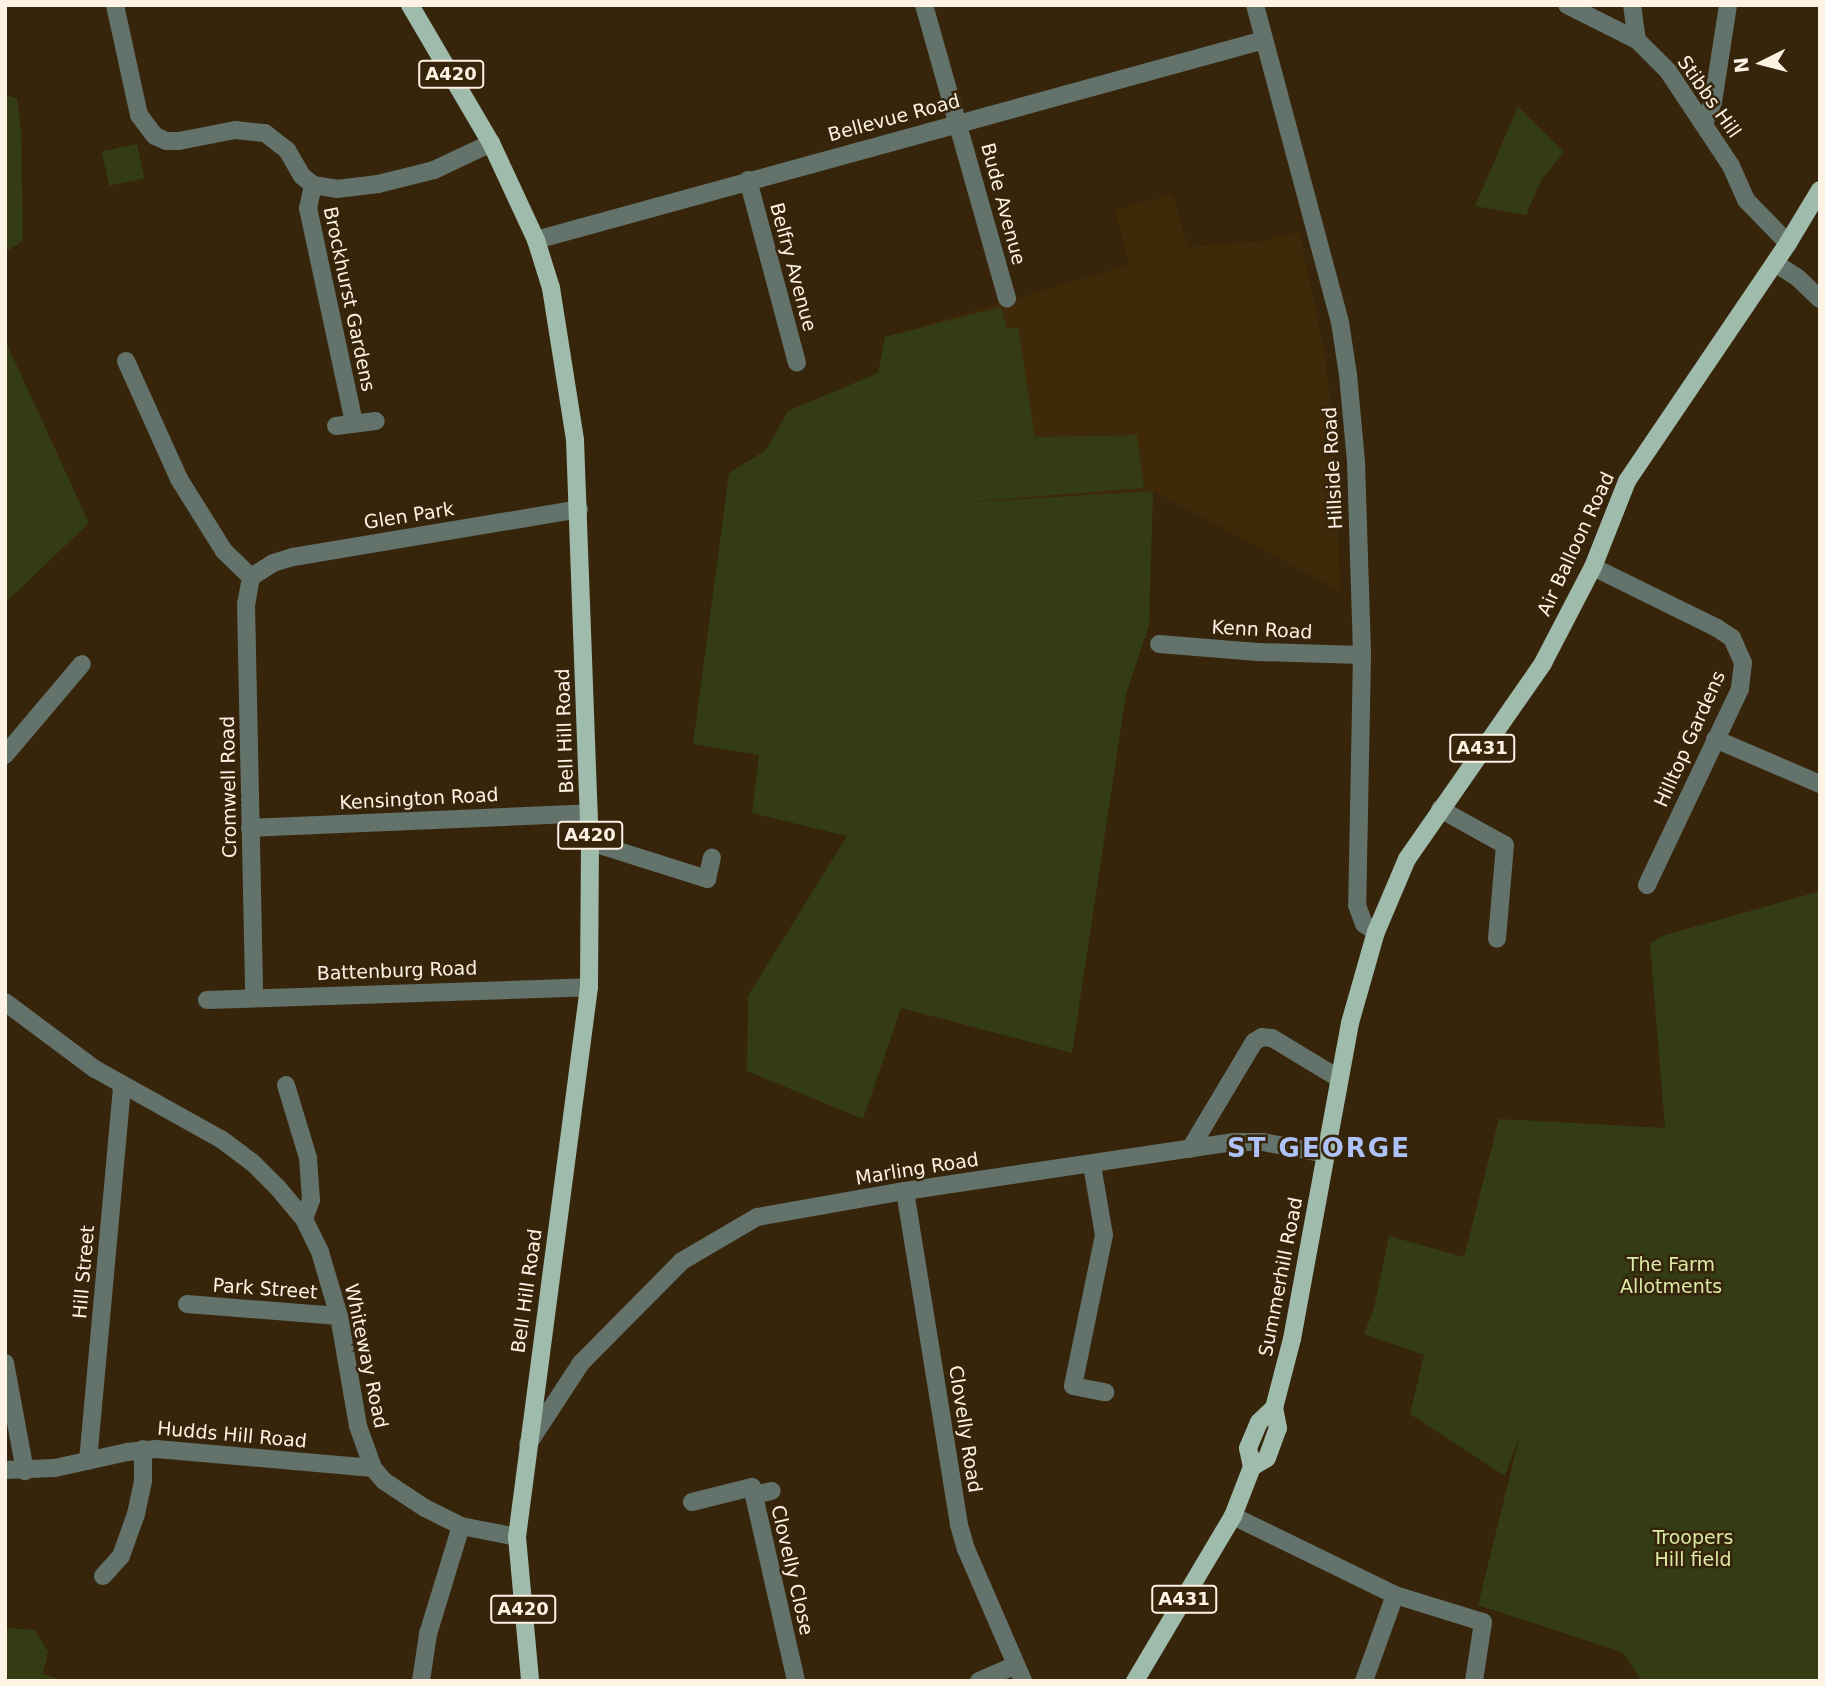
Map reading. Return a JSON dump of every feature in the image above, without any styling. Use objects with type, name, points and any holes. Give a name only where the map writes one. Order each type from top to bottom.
[{"type":"main road","name":"A420","points":[[410,5],[491,143]]},
{"type":"main road","name":"Bell Hill Road","points":[[491,143],[536,240],[551,288],[566,371],[575,440],[579,509],[590,842],[589,987],[517,1537]]},
{"type":"main road","name":"A431","points":[[1775,263],[1820,190]]},
{"type":"main road","name":"Air Balloon Road","points":[[1350,1023],[1376,932],[1407,859],[1543,663],[1592,567],[1627,481],[1775,263]]},
{"type":"main road","name":"Summerhill Road","points":[[1135,1681],[1233,1517],[1252,1467],[1267,1458],[1278,1428],[1273,1408],[1292,1339],[1350,1023]]},
{"type":"main road","name":"A420","points":[[517,1537],[530,1681]]},
{"type":"street","name":"Brockhurst Gardens","points":[[115,5],[139,115],[155,136],[179,141],[235,130],[265,133],[287,150],[302,176],[313,185],[337,189],[378,184],[435,170],[491,143]]},
{"type":"street","name":"Bude Avenue","points":[[924,5],[1007,298]]},
{"type":"street","name":"Hillside Road","points":[[1255,5],[1340,322],[1356,462],[1362,655],[1357,905],[1364,924],[1376,932]]},
{"type":"street","name":"Stibbs Hill","points":[[1567,5],[1637,40],[1668,71],[1731,166],[1746,200],[1788,243]]},
{"type":"street","points":[[1632,5],[1637,40]]},
{"type":"street","points":[[1704,124],[1713,102],[1728,5]]},
{"type":"street","name":"Bellevue Road","points":[[536,240],[1264,40]]},
{"type":"street","name":"Belfry Avenue","points":[[748,180],[797,363]]},
{"type":"street","name":"Brockhurst Gardens","points":[[313,185],[308,208],[354,423]]},
{"type":"street","points":[[1775,263],[1798,278],[1820,299]]},
{"type":"street","points":[[125,361],[179,479],[224,551],[251,577]]},
{"type":"street","name":"Brockhurst Gardens","points":[[336,426],[376,421]]},
{"type":"street","name":"Glen Park","points":[[251,577],[273,564],[293,557],[579,509]]},
{"type":"street","name":"Hilltop Gardens","points":[[1592,567],[1732,638],[1739,649],[1743,674],[1740,689],[1647,885]]},
{"type":"street","name":"Cromwell Road","points":[[251,577],[246,604],[254,996]]},
{"type":"street","name":"Kenn Road","points":[[1159,644],[1258,652],[1362,655]]},
{"type":"street","points":[[5,755],[82,664]]},
{"type":"street","points":[[1716,739],[1820,785]]},
{"type":"street","points":[[1440,809],[1505,845],[1497,939]]},
{"type":"street","name":"Kensington Road","points":[[250,828],[589,813]]},
{"type":"street","points":[[590,842],[707,879],[712,858]]},
{"type":"street","name":"Battenburg Road","points":[[207,1000],[254,996],[589,987]]},
{"type":"street","name":"Whiteway Road","points":[[5,1003],[122,1087],[221,1139],[252,1162],[304,1219],[320,1252],[339,1316],[355,1416],[373,1468]]},
{"type":"street","points":[[1190,1149],[1254,1042],[1262,1037],[1272,1038],[1338,1078]]},
{"type":"street","points":[[286,1084],[308,1158],[311,1200],[304,1219]]},
{"type":"street","name":"Hill Street","points":[[88,1461],[122,1087]]},
{"type":"street","points":[[1190,1149],[1263,1142],[1326,1154]]},
{"type":"street","name":"Marling Road","points":[[527,1446],[581,1363],[682,1261],[757,1217],[905,1191],[1190,1149]]},
{"type":"street","points":[[1093,1165],[1104,1234],[1073,1386],[1105,1392]]},
{"type":"street","name":"Clovelly Road","points":[[905,1191],[959,1525],[966,1549],[1019,1673]]},
{"type":"street","name":"Park Street","points":[[187,1304],[339,1316]]},
{"type":"street","points":[[5,1363],[25,1471]]},
{"type":"street","points":[[103,1576],[127,1544],[143,1480],[143,1449]]},
{"type":"street","name":"Hudds Hill Road","points":[[5,1470],[55,1468],[143,1449],[373,1468]]},
{"type":"street","points":[[373,1468],[384,1481],[461,1526],[517,1537]]},
{"type":"street","name":"Clovelly Close","points":[[692,1502],[752,1487],[796,1681]]},
{"type":"street","points":[[754,1495],[772,1491]]},
{"type":"street","points":[[1233,1517],[1395,1595],[1483,1622],[1474,1681]]},
{"type":"street","points":[[421,1681],[428,1634],[461,1526]]},
{"type":"street","points":[[1364,1681],[1395,1595]]},
{"type":"street","points":[[979,1681],[1019,1673]]},
{"type":"shaded area","points":[[1173,194],[1188,247],[1261,241],[1299,232],[1325,354],[1335,444],[1340,591],[1153,491],[856,509],[885,337],[1129,265],[1115,210]]},
{"type":"green space","points":[[5,95],[17,98],[21,130],[23,241],[5,252]]},
{"type":"green space","points":[[1518,107],[1564,152],[1541,180],[1526,215],[1475,206]]},
{"type":"green space","points":[[137,144],[144,178],[109,186],[102,151]]},
{"type":"green space","points":[[1001,307],[1007,329],[1018,327],[1035,437],[1137,435],[1144,488],[954,503],[1153,491],[1149,625],[1126,694],[1072,1053],[901,1008],[863,1119],[747,1071],[748,996],[847,836],[752,813],[759,755],[693,744],[729,473],[766,450],[788,411],[878,373],[885,337]]},
{"type":"green space","points":[[5,340],[89,523],[5,603]]},
{"type":"green space","name":"The Farm Allotments","points":[[1820,891],[1820,1681],[1642,1681],[1622,1652],[1478,1605],[1520,1435],[1505,1476],[1410,1414],[1424,1355],[1364,1334],[1374,1308],[1389,1236],[1464,1257],[1499,1119],[1665,1128],[1650,944],[1662,936]]},
{"type":"green space","points":[[5,1628],[35,1630],[48,1652],[43,1674],[66,1681],[5,1681]]},
{"type":"district","name":"ST GEORGE","points":[[1319,1149]]},
{"type":"park label","name":"Troopers Hill field","points":[[1693,1549]]}]
